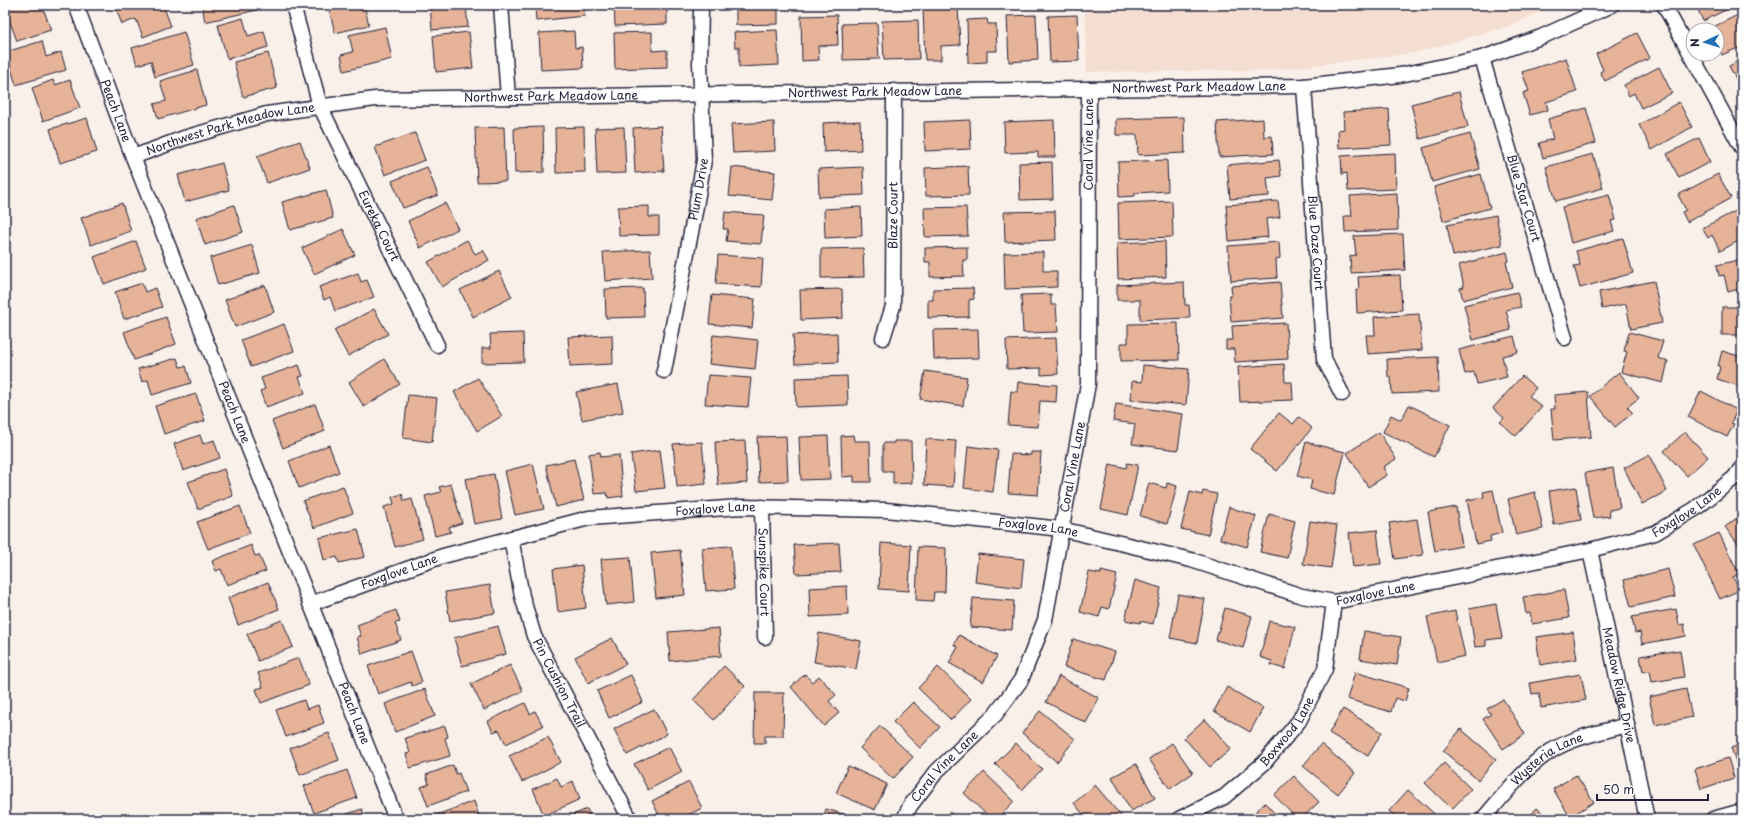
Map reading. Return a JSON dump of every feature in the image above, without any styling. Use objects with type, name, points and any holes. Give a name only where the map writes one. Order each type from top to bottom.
[{"type":"street","name":"Peach Lane","points":[[76,5],[133,157],[396,819]]},
{"type":"street","name":"Eureka Court","points":[[293,5],[320,106],[437,345]]},
{"type":"street","points":[[501,5],[508,97]]},
{"type":"street","name":"Plum Drive","points":[[664,371],[704,160],[701,96],[701,5]]},
{"type":"street","name":"Northwest Park Meadow Lane","points":[[133,157],[184,138],[267,114],[375,99],[701,96],[894,91],[1304,86],[1400,75],[1482,58],[1541,37],[1612,5]]},
{"type":"street","points":[[1664,5],[1742,148]]},
{"type":"street","name":"Blue Star Court","points":[[1482,58],[1565,338]]},
{"type":"street","name":"Blue Daze Court","points":[[1304,86],[1324,359],[1342,394]]},
{"type":"street","name":"Coral Vine Lane","points":[[904,819],[910,806],[937,771],[995,715],[1021,680],[1045,620],[1088,384],[1089,89]]},
{"type":"street","name":"Blaze Court","points":[[883,338],[893,306],[894,91]]},
{"type":"street","name":"Foxglove Lane","points":[[310,604],[443,556],[589,518],[740,507],[886,510],[1061,529],[1191,560],[1302,596],[1334,602],[1590,550],[1655,532],[1695,509],[1734,478],[1742,468]]},
{"type":"street","name":"Sunspike Court","points":[[762,508],[765,637]]},
{"type":"street","name":"Pin Cushion Trail","points":[[511,538],[522,596],[534,636],[630,819]]},
{"type":"street","name":"Meadow Ridge Drive","points":[[1590,550],[1647,819]]},
{"type":"street","name":"Boxwood Lane","points":[[1179,819],[1224,797],[1264,763],[1299,721],[1325,669],[1334,602]]},
{"type":"street","name":"Wysteria Lane","points":[[1483,819],[1520,777],[1551,751],[1579,738],[1627,724]]},
{"type":"street","points":[[1713,819],[1742,811]]},
{"type":"shaded area","points":[[1085,5],[1553,5],[1516,24],[1415,53],[1274,70],[1087,72]]},
{"type":"building","points":[[13,5],[42,5],[51,30],[17,41],[5,8]]},
{"type":"building","points":[[126,5],[163,5],[171,26],[143,37],[136,19],[122,24],[116,9]]},
{"type":"building","points":[[202,5],[256,5],[257,10],[205,22]]},
{"type":"building","points":[[328,5],[364,5],[369,25],[335,33]]},
{"type":"building","points":[[430,5],[466,5],[468,27],[432,30]]},
{"type":"building","points":[[535,5],[583,5],[585,16],[536,21]]},
{"type":"building","points":[[614,5],[653,5],[653,8],[667,7],[667,24],[615,26]]},
{"type":"building","points":[[736,5],[778,5],[778,24],[736,25]]},
{"type":"building","points":[[1696,5],[1736,5],[1703,21]]},
{"type":"building","points":[[958,7],[960,45],[941,46],[941,60],[925,60],[923,8]]},
{"type":"building","points":[[1742,13],[1742,46],[1725,54],[1725,22],[1723,22]]},
{"type":"building","points":[[837,15],[838,45],[818,46],[819,60],[802,61],[801,16]]},
{"type":"building","points":[[1036,15],[1038,60],[1009,62],[1007,16]]},
{"type":"building","points":[[1077,15],[1079,61],[1050,62],[1048,16]]},
{"type":"building","points":[[243,18],[248,36],[264,31],[268,47],[227,59],[218,25]]},
{"type":"building","points":[[987,19],[988,24],[996,24],[997,51],[987,51],[987,62],[968,63],[967,20]]},
{"type":"building","points":[[918,20],[919,59],[884,60],[882,21]]},
{"type":"building","points":[[877,23],[879,59],[843,60],[842,24]]},
{"type":"building","points":[[385,27],[392,59],[344,71],[341,55],[353,52],[349,35]]},
{"type":"building","points":[[777,30],[779,65],[739,67],[739,47],[735,47],[734,32]]},
{"type":"building","points":[[574,31],[575,48],[582,47],[583,68],[541,70],[539,33]]},
{"type":"building","points":[[184,32],[194,65],[155,77],[151,61],[137,65],[132,48]]},
{"type":"building","points":[[469,32],[473,68],[436,72],[433,36]]},
{"type":"building","points":[[652,32],[652,51],[667,50],[667,67],[615,69],[614,33]]},
{"type":"building","points":[[1637,33],[1650,58],[1605,81],[1600,72],[1603,70],[1596,54]]},
{"type":"building","points":[[42,41],[46,57],[61,52],[66,70],[16,85],[6,52]]},
{"type":"building","points":[[268,53],[277,88],[243,97],[234,62]]},
{"type":"building","points":[[1566,58],[1577,92],[1546,102],[1548,110],[1530,115],[1523,93],[1529,91],[1522,72]]},
{"type":"building","points":[[1742,59],[1742,90],[1729,66]]},
{"type":"building","points":[[1659,67],[1672,93],[1641,108],[1634,93],[1629,96],[1624,85]]},
{"type":"building","points":[[197,70],[206,105],[158,119],[154,104],[166,101],[160,81]]},
{"type":"building","points":[[53,80],[55,85],[70,80],[80,108],[43,121],[32,88]]},
{"type":"building","points":[[1459,92],[1468,127],[1420,139],[1411,104]]},
{"type":"building","points":[[1679,102],[1692,127],[1652,150],[1639,125]]},
{"type":"building","points":[[1586,108],[1596,143],[1543,158],[1539,143],[1553,139],[1548,119]]},
{"type":"building","points":[[1389,109],[1391,145],[1339,148],[1338,130],[1344,129],[1343,112]]},
{"type":"building","points":[[1184,117],[1185,153],[1138,155],[1137,135],[1116,135],[1116,119]]},
{"type":"building","points":[[87,118],[97,152],[60,163],[50,129]]},
{"type":"building","points":[[1263,119],[1264,137],[1272,136],[1273,154],[1219,157],[1217,122]]},
{"type":"building","points":[[970,120],[971,149],[925,151],[924,122]]},
{"type":"building","points":[[1054,120],[1055,157],[1038,157],[1038,152],[1005,153],[1004,122]]},
{"type":"building","points":[[860,121],[861,150],[824,152],[823,123]]},
{"type":"building","points":[[774,122],[775,151],[733,153],[731,124]]},
{"type":"building","points":[[661,126],[664,171],[635,173],[633,128]]},
{"type":"building","points":[[504,127],[506,181],[477,182],[475,128]]},
{"type":"building","points":[[543,127],[544,172],[515,173],[514,128]]},
{"type":"building","points":[[584,127],[585,172],[556,173],[555,128]]},
{"type":"building","points":[[624,127],[626,173],[597,174],[595,128]]},
{"type":"building","points":[[415,133],[425,160],[385,175],[375,147]]},
{"type":"building","points":[[1470,134],[1480,169],[1432,182],[1423,148]]},
{"type":"building","points":[[1699,138],[1710,162],[1679,178],[1667,154]]},
{"type":"building","points":[[300,141],[310,168],[267,183],[257,156]]},
{"type":"building","points":[[1395,153],[1396,189],[1348,191],[1347,173],[1342,174],[1341,156]]},
{"type":"building","points":[[1593,154],[1603,188],[1556,201],[1546,167]]},
{"type":"building","points":[[1167,160],[1168,191],[1135,193],[1135,196],[1119,197],[1118,162]]},
{"type":"building","points":[[1279,160],[1281,176],[1267,178],[1269,196],[1230,199],[1227,165]]},
{"type":"building","points":[[1052,162],[1053,199],[1020,200],[1019,163]]},
{"type":"building","points":[[222,163],[229,190],[185,202],[178,175]]},
{"type":"building","points":[[968,166],[969,195],[926,196],[925,168]]},
{"type":"building","points":[[427,167],[438,195],[403,208],[392,181]]},
{"type":"building","points":[[732,167],[775,172],[772,200],[729,196]]},
{"type":"building","points":[[863,167],[864,195],[819,197],[818,169]]},
{"type":"building","points":[[1481,174],[1490,208],[1443,221],[1434,187]]},
{"type":"building","points":[[1718,174],[1731,198],[1687,222],[1682,212],[1686,210],[1678,195]]},
{"type":"building","points":[[326,190],[333,218],[290,230],[282,202]]},
{"type":"building","points":[[1397,193],[1398,230],[1345,232],[1344,216],[1352,216],[1350,196]]},
{"type":"building","points":[[1609,195],[1616,220],[1611,221],[1614,231],[1571,243],[1562,207]]},
{"type":"building","points":[[1172,201],[1173,237],[1119,239],[1118,203]]},
{"type":"building","points":[[1278,201],[1280,217],[1266,219],[1268,237],[1229,241],[1226,205]]},
{"type":"building","points":[[122,203],[131,231],[91,245],[81,218]]},
{"type":"building","points":[[445,203],[458,229],[420,248],[408,221]]},
{"type":"building","points":[[234,205],[243,232],[205,245],[196,218]]},
{"type":"building","points":[[649,206],[649,217],[659,217],[659,235],[619,236],[618,207]]},
{"type":"building","points":[[861,207],[862,236],[825,238],[824,209]]},
{"type":"building","points":[[966,207],[968,236],[925,237],[924,208]]},
{"type":"building","points":[[1055,211],[1056,240],[1005,242],[1004,212]]},
{"type":"building","points":[[1736,211],[1742,222],[1742,239],[1720,251],[1712,235],[1708,238],[1702,228]]},
{"type":"building","points":[[725,212],[764,215],[761,244],[726,241],[728,229],[723,229]]},
{"type":"building","points":[[1496,215],[1502,245],[1453,256],[1447,225]]},
{"type":"building","points":[[343,229],[355,255],[314,274],[302,248]]},
{"type":"building","points":[[1403,234],[1405,270],[1351,273],[1350,256],[1356,255],[1354,236]]},
{"type":"building","points":[[1623,238],[1633,273],[1580,288],[1574,266],[1580,265],[1576,251]]},
{"type":"building","points":[[467,240],[475,254],[483,250],[489,260],[442,287],[428,262]]},
{"type":"building","points":[[136,241],[146,268],[104,284],[94,257]]},
{"type":"building","points":[[1165,241],[1166,277],[1118,279],[1117,243]]},
{"type":"building","points":[[1279,242],[1280,258],[1276,259],[1277,278],[1231,281],[1228,246]]},
{"type":"building","points":[[252,245],[260,273],[218,285],[210,258]]},
{"type":"building","points":[[967,247],[967,260],[963,260],[964,276],[930,277],[930,262],[925,262],[925,248]]},
{"type":"building","points":[[863,248],[864,277],[821,278],[821,249]]},
{"type":"building","points":[[650,250],[652,278],[605,281],[603,252]]},
{"type":"building","points":[[1043,252],[1043,271],[1057,271],[1057,287],[1005,289],[1004,253]]},
{"type":"building","points":[[1507,252],[1509,261],[1506,262],[1512,287],[1463,300],[1460,288],[1464,287],[1459,265]]},
{"type":"building","points":[[718,255],[763,258],[761,287],[716,284]]},
{"type":"building","points":[[1742,259],[1742,288],[1728,292],[1724,275],[1719,276],[1717,265]]},
{"type":"building","points":[[499,271],[512,297],[473,317],[460,290]]},
{"type":"building","points":[[358,273],[361,282],[367,280],[374,297],[335,311],[330,297],[324,300],[319,287]]},
{"type":"building","points":[[1400,275],[1402,310],[1357,313],[1356,290],[1359,290],[1358,277]]},
{"type":"building","points":[[1654,281],[1662,323],[1631,329],[1626,304],[1602,309],[1599,292]]},
{"type":"building","points":[[1184,282],[1185,305],[1189,305],[1190,318],[1140,320],[1140,300],[1117,300],[1117,285]]},
{"type":"building","points":[[1280,282],[1283,318],[1231,322],[1229,296],[1232,295],[1231,286]]},
{"type":"building","points":[[142,283],[145,292],[155,288],[162,307],[124,319],[115,292]]},
{"type":"building","points":[[265,285],[274,312],[235,327],[225,300]]},
{"type":"building","points":[[643,288],[644,317],[606,318],[605,289]]},
{"type":"building","points":[[973,288],[974,299],[969,300],[969,317],[928,318],[928,300],[933,300],[933,289]]},
{"type":"building","points":[[842,289],[843,318],[801,320],[800,290]]},
{"type":"building","points":[[1517,292],[1521,307],[1506,310],[1511,330],[1473,340],[1464,305]]},
{"type":"building","points":[[1051,294],[1051,305],[1056,305],[1058,332],[1023,333],[1021,295]]},
{"type":"building","points":[[712,295],[755,299],[752,328],[709,324]]},
{"type":"building","points":[[1722,307],[1742,307],[1742,335],[1722,335]]},
{"type":"building","points":[[374,309],[388,334],[348,356],[334,330]]},
{"type":"building","points":[[1419,314],[1422,350],[1368,354],[1366,335],[1375,335],[1374,317]]},
{"type":"building","points":[[166,317],[176,344],[134,360],[124,332]]},
{"type":"building","points":[[1178,323],[1179,360],[1121,361],[1121,343],[1128,343],[1128,324]]},
{"type":"building","points":[[1286,323],[1288,359],[1235,362],[1234,349],[1226,349],[1226,340],[1233,340],[1232,326]]},
{"type":"building","points":[[284,324],[294,351],[251,367],[241,340]]},
{"type":"building","points":[[978,329],[979,358],[934,359],[933,330]]},
{"type":"building","points":[[1629,332],[1663,341],[1658,358],[1668,361],[1663,383],[1621,372],[1627,352],[1624,351]]},
{"type":"building","points":[[523,333],[524,362],[482,363],[482,348],[491,348],[490,334]]},
{"type":"building","points":[[837,333],[838,362],[795,364],[793,335]]},
{"type":"building","points":[[612,335],[613,364],[570,366],[568,337]]},
{"type":"building","points":[[713,335],[758,340],[755,369],[709,364]]},
{"type":"building","points":[[1514,336],[1518,352],[1502,356],[1507,377],[1477,384],[1474,372],[1465,374],[1459,350]]},
{"type":"building","points":[[1056,338],[1058,374],[1041,375],[1041,368],[1007,369],[1006,340]]},
{"type":"building","points":[[1722,351],[1742,357],[1742,387],[1717,379],[1720,367],[1718,366]]},
{"type":"building","points":[[1438,357],[1439,392],[1392,394],[1391,377],[1388,377],[1387,359]]},
{"type":"building","points":[[177,358],[180,367],[186,366],[191,383],[152,395],[148,380],[142,382],[138,369]]},
{"type":"building","points":[[384,359],[400,384],[364,407],[349,382]]},
{"type":"building","points":[[1284,364],[1285,382],[1292,382],[1293,400],[1240,402],[1238,367]]},
{"type":"building","points":[[299,365],[303,376],[299,377],[305,393],[266,407],[260,391],[265,389],[261,378]]},
{"type":"building","points":[[1143,365],[1189,369],[1186,405],[1131,400],[1132,381],[1142,382]]},
{"type":"building","points":[[925,371],[967,377],[963,406],[920,399]]},
{"type":"building","points":[[1619,372],[1639,398],[1627,407],[1633,413],[1615,427],[1590,396]]},
{"type":"building","points":[[708,375],[751,378],[748,407],[705,404]]},
{"type":"building","points":[[847,376],[848,405],[796,407],[795,378]]},
{"type":"building","points":[[1522,376],[1536,388],[1529,396],[1542,407],[1516,436],[1500,422],[1504,418],[1493,408]]},
{"type":"building","points":[[478,378],[502,416],[477,431],[454,392]]},
{"type":"building","points":[[1018,382],[1057,385],[1056,402],[1040,401],[1038,427],[1008,425],[1011,391],[1017,392]]},
{"type":"building","points":[[618,384],[623,412],[582,420],[576,392]]},
{"type":"building","points":[[1701,391],[1737,410],[1731,423],[1734,424],[1727,437],[1688,417]]},
{"type":"building","points":[[1588,392],[1591,437],[1554,440],[1551,409],[1555,409],[1554,395]]},
{"type":"building","points":[[196,394],[205,421],[164,434],[155,406]]},
{"type":"building","points":[[408,395],[437,398],[432,442],[403,438]]},
{"type":"building","points":[[315,404],[325,431],[283,448],[272,421]]},
{"type":"building","points":[[1116,404],[1183,414],[1178,450],[1132,444],[1135,424],[1113,421]]},
{"type":"building","points":[[1409,405],[1450,425],[1434,457],[1383,432],[1391,415],[1401,420]]},
{"type":"building","points":[[1279,413],[1293,424],[1299,417],[1312,428],[1277,471],[1250,449]]},
{"type":"building","points":[[1379,432],[1396,459],[1383,467],[1387,475],[1368,487],[1347,453]]},
{"type":"building","points":[[1685,432],[1708,457],[1687,476],[1664,451]]},
{"type":"building","points":[[200,435],[203,444],[214,440],[220,458],[183,471],[174,444]]},
{"type":"building","points":[[853,435],[854,441],[870,441],[871,482],[854,482],[854,476],[842,477],[841,436]]},
{"type":"building","points":[[786,436],[788,481],[759,482],[757,437]]},
{"type":"building","points":[[828,436],[830,479],[801,480],[799,437]]},
{"type":"building","points":[[926,439],[956,441],[953,487],[924,485]]},
{"type":"building","points":[[745,441],[747,483],[718,485],[715,442]]},
{"type":"building","points":[[894,441],[911,441],[912,483],[893,484],[893,471],[883,471],[883,443],[894,443]]},
{"type":"building","points":[[702,442],[706,484],[677,487],[673,444]]},
{"type":"building","points":[[1306,442],[1345,452],[1334,495],[1310,489],[1312,480],[1297,476]]},
{"type":"building","points":[[329,445],[339,472],[299,488],[289,461]]},
{"type":"building","points":[[968,446],[998,450],[993,492],[964,488]]},
{"type":"building","points":[[660,450],[665,488],[636,491],[631,454]]},
{"type":"building","points":[[600,452],[601,457],[619,455],[623,496],[608,498],[607,493],[594,494],[589,454]]},
{"type":"building","points":[[1031,452],[1041,452],[1038,495],[1008,493],[1011,454],[1031,455]]},
{"type":"building","points":[[1649,455],[1667,491],[1642,504],[1624,468]]},
{"type":"building","points":[[574,459],[584,500],[556,507],[546,465]]},
{"type":"building","points":[[1127,463],[1138,465],[1128,515],[1101,509],[1110,464],[1126,468]]},
{"type":"building","points":[[533,464],[544,509],[515,515],[505,471]]},
{"type":"building","points":[[1613,468],[1620,508],[1609,510],[1610,516],[1593,518],[1585,473]]},
{"type":"building","points":[[224,469],[233,496],[198,509],[188,482]]},
{"type":"building","points":[[494,474],[502,519],[474,524],[465,479]]},
{"type":"building","points":[[1149,483],[1166,488],[1167,483],[1177,486],[1167,524],[1140,516]]},
{"type":"building","points":[[451,484],[462,523],[449,527],[451,532],[435,536],[425,496],[441,492],[439,487]]},
{"type":"building","points":[[343,486],[353,513],[314,528],[303,501]]},
{"type":"building","points":[[1576,487],[1581,520],[1554,525],[1549,491]]},
{"type":"building","points":[[1493,490],[1502,533],[1490,536],[1491,541],[1476,544],[1467,500],[1484,497],[1483,492]]},
{"type":"building","points":[[1203,491],[1217,494],[1208,535],[1181,529],[1190,492],[1202,495]]},
{"type":"building","points":[[1535,492],[1543,529],[1516,535],[1508,499]]},
{"type":"building","points":[[402,494],[404,501],[412,499],[423,539],[395,547],[384,507],[394,504],[392,497]]},
{"type":"building","points":[[240,506],[250,533],[208,549],[197,522]]},
{"type":"building","points":[[1229,507],[1256,516],[1247,547],[1220,539]]},
{"type":"building","points":[[1456,507],[1462,546],[1435,551],[1428,512]]},
{"type":"building","points":[[1269,514],[1295,521],[1287,558],[1260,552]]},
{"type":"building","points":[[1742,514],[1742,549],[1725,527]]},
{"type":"building","points":[[1417,519],[1423,555],[1395,559],[1389,523]]},
{"type":"building","points":[[1310,521],[1337,525],[1331,568],[1303,564]]},
{"type":"building","points":[[358,529],[365,557],[339,563],[337,557],[324,560],[319,538]]},
{"type":"building","points":[[1377,530],[1381,564],[1353,567],[1349,533]]},
{"type":"building","points":[[1719,533],[1739,574],[1733,577],[1740,590],[1720,599],[1694,545]]},
{"type":"building","points":[[839,543],[841,572],[796,574],[794,545]]},
{"type":"building","points":[[881,543],[911,545],[909,591],[879,589]]},
{"type":"building","points":[[251,545],[255,556],[259,555],[266,571],[227,585],[221,569],[216,571],[212,561]]},
{"type":"building","points":[[731,546],[734,589],[706,591],[702,548]]},
{"type":"building","points":[[918,547],[946,548],[945,592],[934,592],[933,601],[916,600]]},
{"type":"building","points":[[680,550],[685,595],[656,598],[651,553]]},
{"type":"building","points":[[978,554],[1024,559],[1021,588],[975,582]]},
{"type":"building","points":[[630,557],[634,602],[606,605],[601,559]]},
{"type":"building","points":[[582,565],[586,608],[558,612],[553,569]]},
{"type":"building","points":[[1668,569],[1675,597],[1631,607],[1624,580]]},
{"type":"building","points":[[1101,571],[1117,575],[1109,609],[1102,607],[1099,617],[1080,612],[1089,572],[1101,574]]},
{"type":"building","points":[[1135,580],[1161,588],[1153,624],[1125,620]]},
{"type":"building","points":[[268,582],[279,609],[238,625],[228,598]]},
{"type":"building","points":[[490,585],[495,613],[450,621],[445,592]]},
{"type":"building","points":[[847,586],[848,615],[810,617],[809,588]]},
{"type":"building","points":[[1564,590],[1569,618],[1532,624],[1530,613],[1526,614],[1523,597]]},
{"type":"building","points":[[1178,594],[1205,599],[1197,643],[1170,638]]},
{"type":"building","points":[[973,598],[1014,601],[1012,630],[970,627]]},
{"type":"building","points":[[1496,604],[1502,638],[1486,640],[1486,646],[1475,647],[1469,609]]},
{"type":"building","points":[[1225,608],[1252,616],[1243,648],[1216,640]]},
{"type":"building","points":[[1676,609],[1679,625],[1684,624],[1686,636],[1642,644],[1640,632],[1635,633],[1632,617]]},
{"type":"building","points":[[396,610],[400,622],[395,623],[401,640],[362,654],[357,637],[361,636],[357,625]]},
{"type":"building","points":[[1455,611],[1465,656],[1437,662],[1427,617]]},
{"type":"building","points":[[282,620],[293,647],[258,661],[247,634]]},
{"type":"building","points":[[1269,621],[1295,627],[1285,669],[1271,665],[1272,661],[1260,657]]},
{"type":"building","points":[[498,626],[506,654],[462,666],[454,638]]},
{"type":"building","points":[[719,628],[721,656],[670,661],[668,632]]},
{"type":"building","points":[[1364,631],[1401,637],[1397,665],[1360,659]]},
{"type":"building","points":[[1573,632],[1577,659],[1540,665],[1536,637]]},
{"type":"building","points":[[819,633],[861,641],[856,669],[814,662]]},
{"type":"building","points":[[959,635],[997,656],[983,682],[949,663],[958,647],[954,645]]},
{"type":"building","points":[[612,638],[626,664],[588,683],[575,657]]},
{"type":"building","points":[[1073,639],[1115,652],[1106,680],[1064,667]]},
{"type":"building","points":[[1680,650],[1684,677],[1652,682],[1650,671],[1643,672],[1640,656]]},
{"type":"building","points":[[411,651],[422,682],[412,686],[411,682],[378,694],[368,666]]},
{"type":"building","points":[[299,658],[309,685],[261,703],[256,689],[263,687],[258,673]]},
{"type":"building","points":[[510,665],[523,691],[484,710],[471,684]]},
{"type":"building","points":[[724,666],[745,686],[714,720],[693,700]]},
{"type":"building","points":[[938,667],[971,699],[951,720],[918,688]]},
{"type":"building","points":[[1355,672],[1409,688],[1405,701],[1395,698],[1391,712],[1347,699]]},
{"type":"building","points":[[805,674],[812,682],[819,676],[836,695],[829,701],[839,713],[824,726],[791,687]]},
{"type":"building","points":[[1581,674],[1586,700],[1541,708],[1539,693],[1532,694],[1530,683]]},
{"type":"building","points":[[631,675],[643,702],[609,718],[597,691]]},
{"type":"building","points":[[1059,676],[1099,698],[1086,723],[1046,702]]},
{"type":"building","points":[[1227,687],[1263,708],[1250,732],[1214,711]]},
{"type":"building","points":[[425,689],[435,716],[395,732],[385,704]]},
{"type":"building","points":[[1686,689],[1692,717],[1655,725],[1649,697]]},
{"type":"building","points":[[755,693],[784,693],[783,736],[765,736],[765,743],[754,743]]},
{"type":"building","points":[[1503,699],[1525,734],[1503,749],[1483,719],[1491,714],[1487,709]]},
{"type":"building","points":[[304,700],[307,709],[318,705],[324,723],[286,737],[276,710]]},
{"type":"building","points":[[913,702],[940,727],[920,748],[893,722]]},
{"type":"building","points":[[525,703],[530,714],[535,711],[543,726],[506,744],[499,730],[493,732],[488,721]]},
{"type":"building","points":[[654,709],[667,734],[627,755],[614,729]]},
{"type":"building","points":[[1343,709],[1382,732],[1368,756],[1329,733]]},
{"type":"building","points":[[1040,711],[1075,739],[1057,762],[1022,733]]},
{"type":"building","points":[[1205,719],[1231,749],[1210,767],[1184,738]]},
{"type":"building","points":[[445,726],[448,737],[445,738],[450,756],[410,768],[406,754],[410,753],[405,738]]},
{"type":"building","points":[[880,726],[913,757],[893,779],[860,748]]},
{"type":"building","points":[[1461,729],[1496,759],[1478,780],[1443,751]]},
{"type":"building","points":[[329,733],[339,760],[300,775],[290,748]]},
{"type":"building","points":[[548,737],[561,762],[522,782],[509,756]]},
{"type":"building","points":[[1016,743],[1042,769],[1022,790],[995,764]]},
{"type":"building","points":[[1172,743],[1193,773],[1170,789],[1149,759]]},
{"type":"building","points":[[1321,744],[1355,773],[1338,794],[1303,766]]},
{"type":"building","points":[[1742,744],[1742,778],[1731,748]]},
{"type":"building","points":[[669,747],[682,772],[648,790],[634,764]]},
{"type":"building","points":[[1728,758],[1734,778],[1701,789],[1695,769]]},
{"type":"building","points":[[1444,763],[1471,789],[1452,809],[1425,783]]},
{"type":"building","points":[[1136,764],[1155,798],[1131,811],[1112,777]]},
{"type":"building","points":[[453,765],[456,774],[459,773],[466,792],[428,806],[421,787],[429,784],[426,775]]},
{"type":"building","points":[[848,766],[887,784],[875,810],[836,793]]},
{"type":"building","points":[[347,770],[357,798],[314,813],[304,786]]},
{"type":"building","points":[[984,772],[1014,801],[997,819],[991,819],[964,793]]},
{"type":"building","points":[[1576,775],[1594,802],[1570,817],[1553,789]]},
{"type":"building","points":[[1294,776],[1319,802],[1301,819],[1297,819],[1274,795]]},
{"type":"building","points":[[557,778],[561,787],[573,781],[580,799],[544,816],[533,789]]},
{"type":"building","points":[[689,782],[702,808],[680,819],[661,819],[652,801]]},
{"type":"building","points":[[1095,785],[1122,817],[1120,819],[1087,819],[1074,803]]},
{"type":"building","points":[[1408,790],[1440,819],[1398,819],[1389,811]]},
{"type":"building","points":[[474,801],[480,819],[432,819],[431,817]]},
{"type":"building","points":[[1265,803],[1280,819],[1248,819]]},
{"type":"building","points":[[1537,808],[1549,819],[1527,819]]},
{"type":"building","points":[[362,809],[365,819],[332,819]]},
{"type":"building","points":[[587,809],[592,819],[564,819]]},
{"type":"building","points":[[826,809],[860,819],[823,819]]},
{"type":"building","points":[[949,812],[959,819],[944,819]]}]
